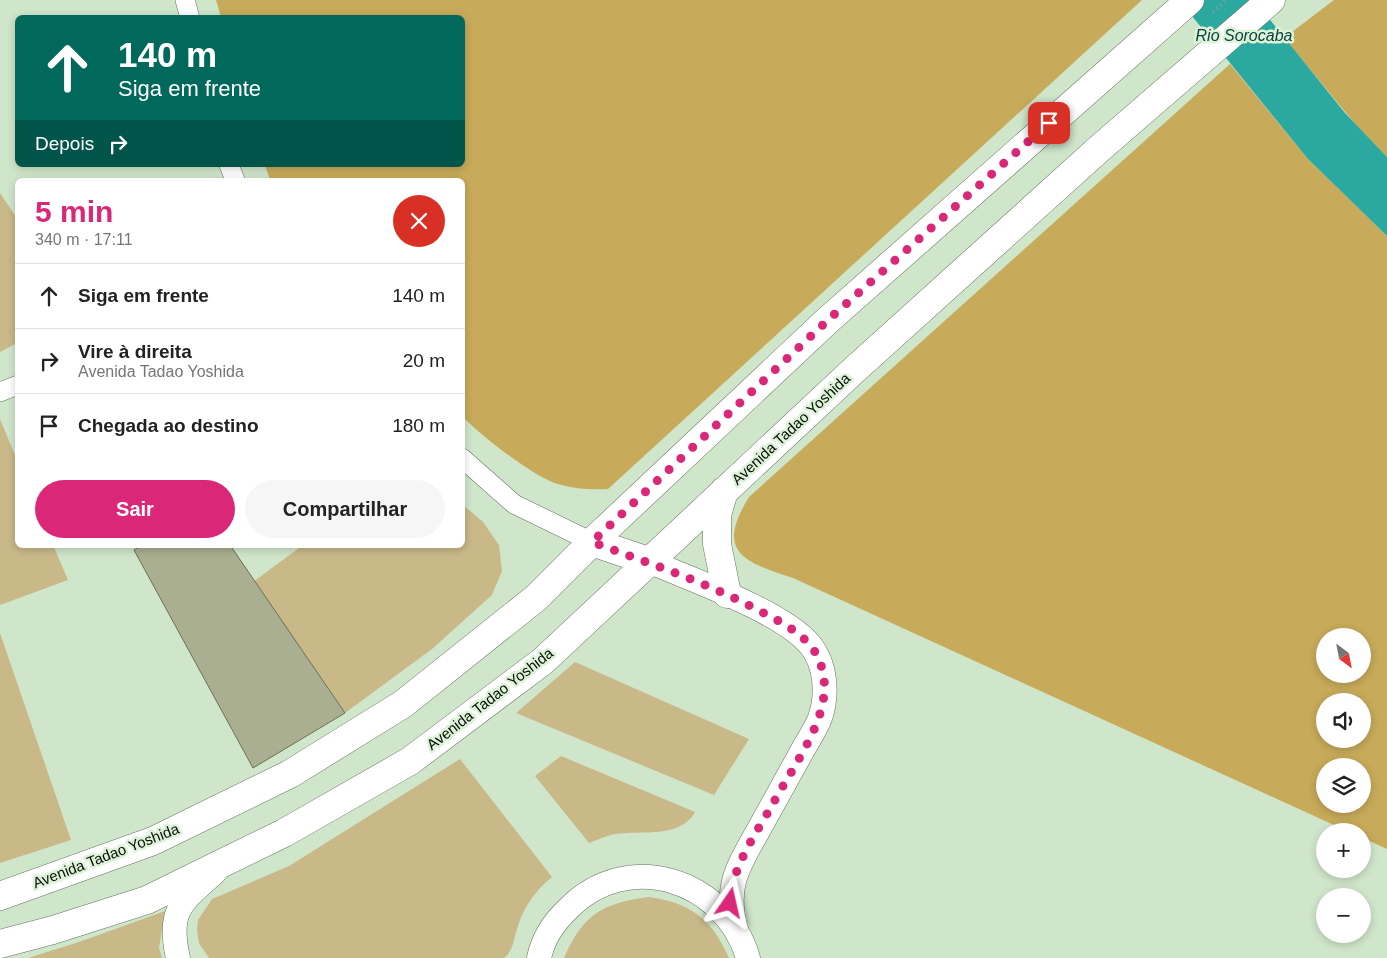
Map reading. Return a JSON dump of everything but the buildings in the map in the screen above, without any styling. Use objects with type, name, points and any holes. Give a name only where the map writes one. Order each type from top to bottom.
[{"type":"main road","name":"Avenida Tadao Yoshida","points":[[0,896],[153,841],[290,774],[403,704],[536,598],[592,542],[828,320],[1063,110],[1190,0]]},
{"type":"main road","name":"Avenida Tadao Yoshida","points":[[0,944],[53,930],[147,900],[284,834],[410,760],[543,661],[651,562],[856,368],[1100,148],[1271,0]]},
{"type":"main road","points":[[724,491],[717,515],[717,544],[727,594]]},
{"type":"main road","points":[[592,542],[651,562]]},
{"type":"street","points":[[185,0],[189,15]]},
{"type":"street","points":[[0,392],[15,386]]},
{"type":"street","points":[[465,461],[514,504],[592,542]]},
{"type":"street","points":[[651,562],[727,594],[796,632],[811,646],[820,662],[825,680],[820,718],[750,845],[733,882],[730,903],[735,927],[748,958]]},
{"type":"street","points":[[178,958],[173,928],[181,903],[226,862]]},
{"type":"street","points":[[539,957],[548,935],[559,918],[573,903],[603,885],[629,878],[649,877],[670,880],[689,887],[712,902],[735,927]]},
{"type":"shaded area","points":[[216,0],[1142,0],[608,489],[577,488],[564,486],[548,480],[522,465],[494,445],[465,419],[465,178],[269,178],[266,167],[465,167],[465,15],[220,15]]},
{"type":"shaded area","points":[[1334,0],[1387,0],[1387,157],[1356,125],[1284,38]]},
{"type":"shaded area","points":[[1230,64],[1308,159],[1387,236],[1387,849],[1371,842],[1371,823],[1329,823],[793,578],[748,560],[735,543],[734,531],[749,497]]},
{"type":"shaded area","points":[[0,193],[15,215],[15,344],[0,352]]},
{"type":"shaded area","points":[[0,419],[15,455],[15,548],[54,548],[68,580],[0,605]]},
{"type":"shaded area","points":[[465,507],[483,522],[499,545],[502,571],[492,595],[432,649],[345,713],[253,582],[299,548],[465,548]]},
{"type":"shaded area","points":[[0,633],[71,840],[0,863]]},
{"type":"shaded area","points":[[575,662],[749,739],[714,795],[516,713]]},
{"type":"shaded area","points":[[561,756],[695,812],[688,821],[670,830],[616,834],[589,843],[535,776]]},
{"type":"shaded area","points":[[460,759],[552,877],[541,887],[527,905],[512,947],[504,958],[209,958],[199,943],[197,931],[198,920],[212,899],[289,866]]},
{"type":"shaded area","points":[[649,897],[677,904],[698,915],[715,933],[729,958],[564,958],[579,931],[596,913],[619,903]]},
{"type":"shaded area","points":[[165,911],[159,948],[162,958],[28,958],[79,942]]},
{"type":"water","name":"Rio Sorocaba","points":[[1179,0],[1254,0],[1345,113],[1387,157],[1387,236],[1308,159]]},
{"type":"route","points":[[730,903],[733,882],[750,845],[820,718],[825,680],[820,662],[811,646],[796,632],[727,594],[651,562],[592,542],[828,320],[1049,123]]}]
